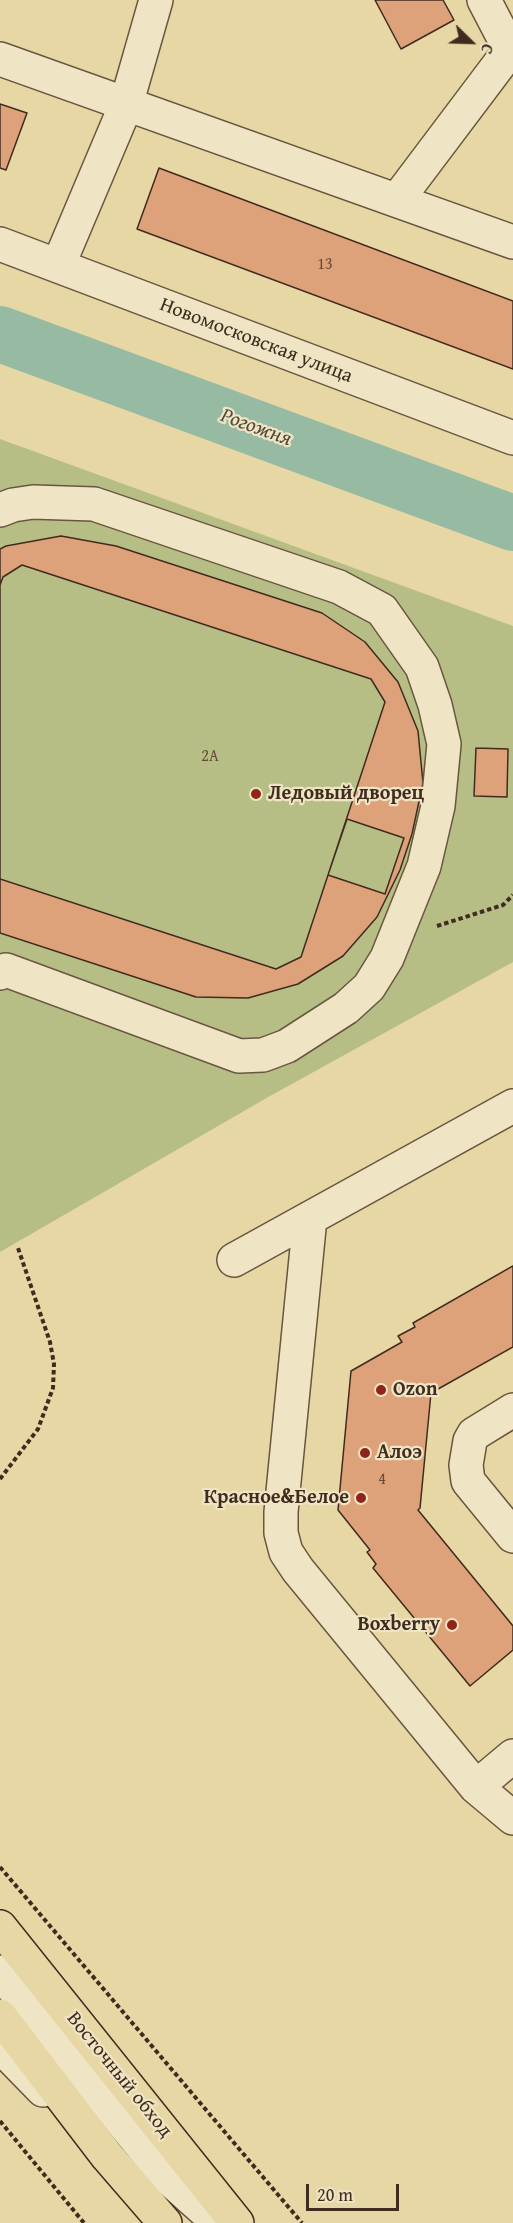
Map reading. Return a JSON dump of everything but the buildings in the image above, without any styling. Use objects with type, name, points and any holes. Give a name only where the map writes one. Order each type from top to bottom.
[{"type":"main road","name":"Восточный обход","points":[[0,1927],[237,2223]]},
{"type":"main road","points":[[0,2016],[107,2156],[165,2223]]},
{"type":"street","points":[[58,266],[126,105],[156,0]]},
{"type":"street","points":[[397,200],[510,50],[484,0]]},
{"type":"street","points":[[0,59],[513,242]]},
{"type":"street","name":"Новомосковская улица","points":[[0,244],[513,438]]},
{"type":"street","points":[[0,484],[52,501]]},
{"type":"street","points":[[0,510],[13,505],[52,501],[94,504],[339,587],[382,610],[422,667],[435,705],[444,744],[438,806],[424,866],[408,913],[387,958],[369,987],[346,1008],[287,1046],[263,1055],[239,1056],[6,970],[0,973]]},
{"type":"street","points":[[234,1260],[513,1106]]},
{"type":"street","points":[[310,1218],[281,1512],[281,1533],[286,1552],[298,1570],[476,1787],[513,1818]]},
{"type":"street","points":[[513,1410],[474,1434],[470,1441],[466,1465],[468,1481],[513,1536]]},
{"type":"street","points":[[476,1787],[513,1756]]},
{"type":"street","points":[[0,1972],[167,2177],[219,2223]]},
{"type":"street","points":[[0,2046],[107,2156]]},
{"type":"path","points":[[503,905],[513,895]]},
{"type":"path","points":[[437,926],[513,901]]},
{"type":"path","points":[[0,1479],[38,1429],[53,1388],[54,1364],[50,1342],[18,1248]]},
{"type":"path","points":[[0,1867],[303,2223]]},
{"type":"path","points":[[0,2121],[84,2223]]},
{"type":"green space","name":"Ледовый дворец","points":[[0,439],[513,626],[513,962],[270,1096],[0,1252]]},
{"type":"waterway","name":"Рогожня","points":[[0,334],[513,523]]},
{"type":"place","name":"Ледовый дворец","points":[[256,794]]},
{"type":"place","name":"Ozon","points":[[381,1390]]},
{"type":"place","name":"Алоэ","points":[[365,1453]]},
{"type":"place","name":"Красное&Белое","points":[[361,1498]]},
{"type":"place","name":"Boxberry","points":[[452,1625]]}]
